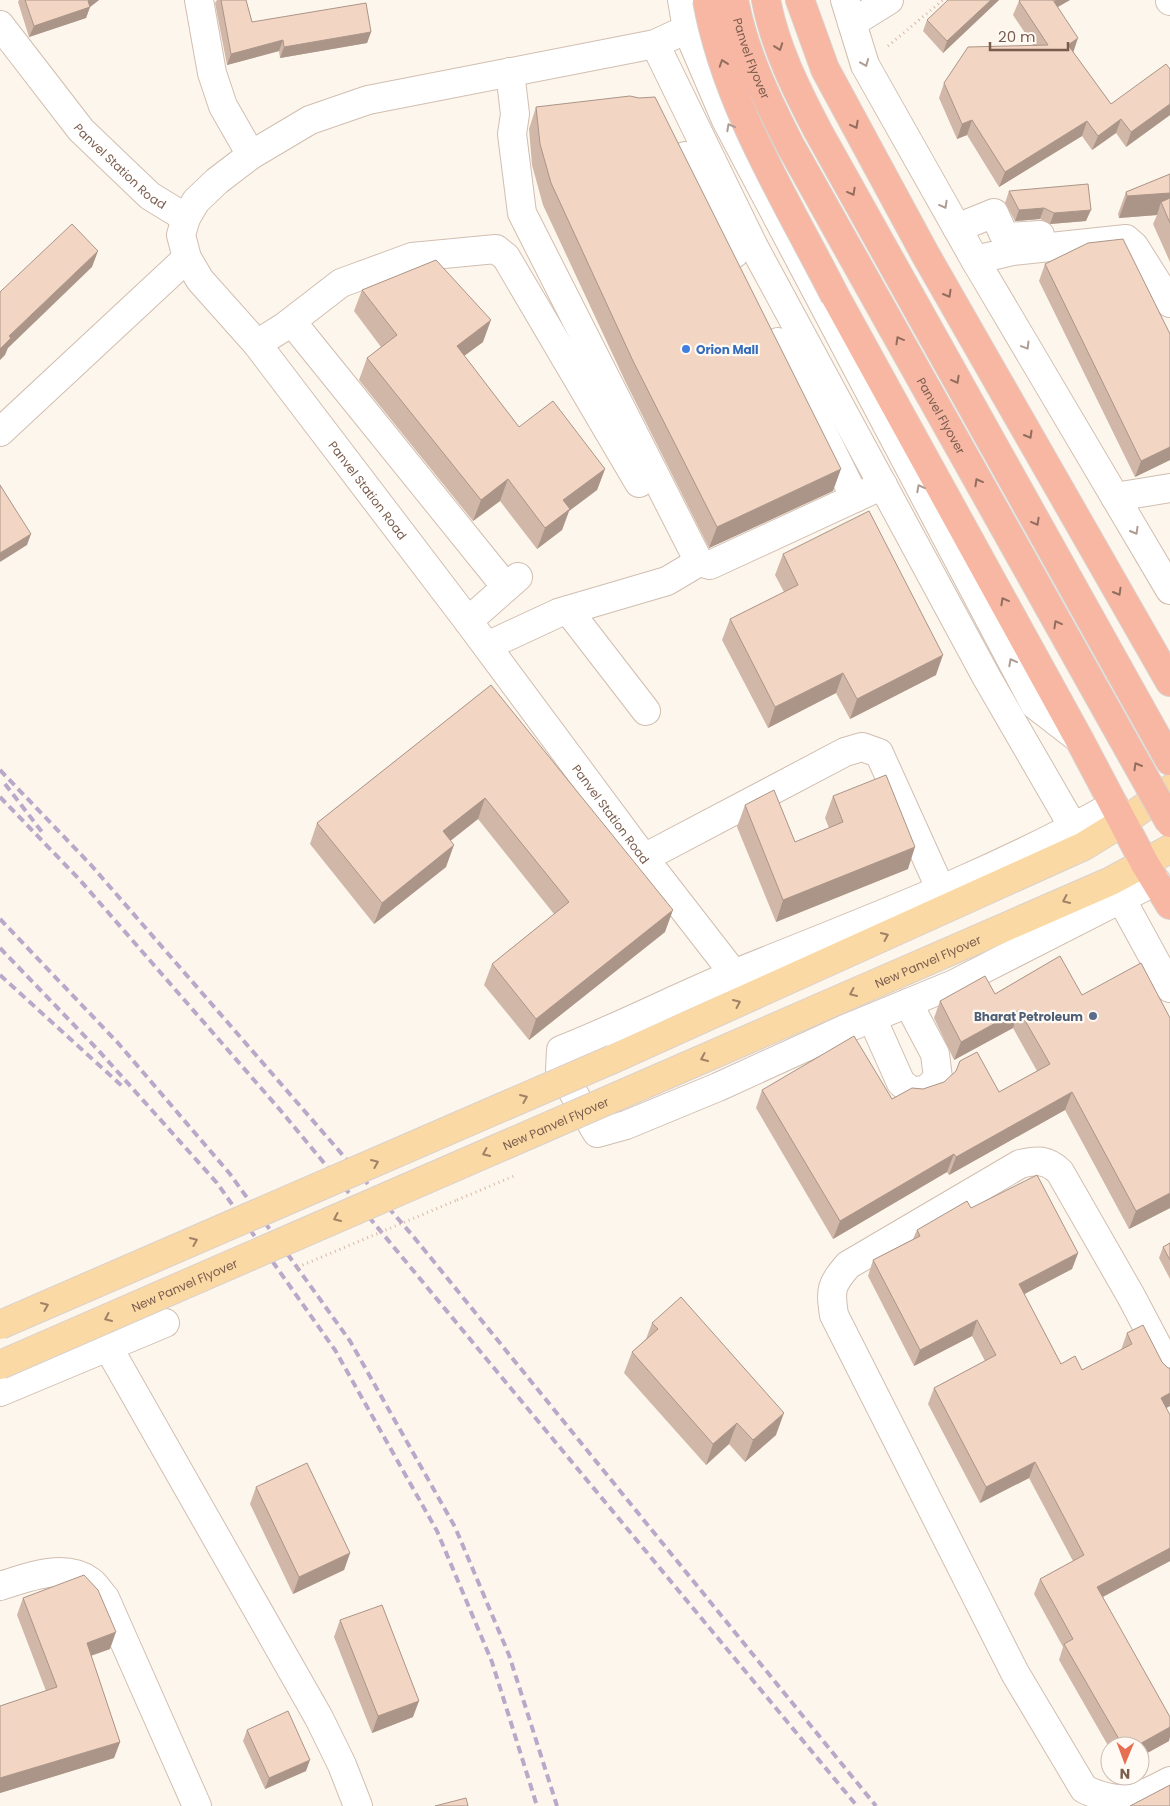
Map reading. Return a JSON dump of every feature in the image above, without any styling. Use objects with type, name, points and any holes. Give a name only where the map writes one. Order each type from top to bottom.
[{"type":"highway","points":[[706,0],[722,62],[739,105],[835,296],[1079,739],[1150,873],[1170,905]]},
{"type":"highway","name":"Panvel Flyover","points":[[734,0],[748,54],[765,96],[790,145],[1170,823]]},
{"type":"highway","points":[[766,0],[778,44],[793,83],[818,131],[1170,761]]},
{"type":"highway","points":[[800,0],[825,69],[924,252],[1170,682]]},
{"type":"main road","points":[[0,1325],[613,1059],[1079,837],[1119,814],[1170,789]]},
{"type":"main road","points":[[1150,873],[1170,849]]},
{"type":"main road","name":"New Panvel Flyover","points":[[0,1365],[627,1092],[1116,890]]},
{"type":"street","points":[[199,0],[212,73],[223,106],[251,155]]},
{"type":"street","points":[[682,0],[687,29],[726,120],[1035,705],[1079,739]]},
{"type":"street","points":[[186,218],[196,201],[217,181],[251,155],[310,120],[368,100],[655,44],[687,29],[726,0]]},
{"type":"street","points":[[889,0],[849,11],[866,66],[975,260],[1170,590]]},
{"type":"street","name":"Panvel Station Road","points":[[0,25],[81,130],[150,196],[186,218],[181,235],[187,258],[200,280],[257,344],[468,620],[644,858],[734,974]]},
{"type":"street","points":[[655,44],[670,100],[734,254]]},
{"type":"street","points":[[510,72],[515,114],[512,134],[522,213],[699,562]]},
{"type":"street","points":[[670,100],[754,247],[987,678],[1079,837],[941,890],[734,974],[561,1050],[560,1070],[597,1133],[626,1125],[718,1087],[872,1018],[954,984],[1116,890],[1150,873]]},
{"type":"street","points":[[957,228],[994,213],[1003,233],[1007,237],[1085,231]]},
{"type":"street","points":[[975,260],[1013,251],[1126,238],[1134,246],[1170,303]]},
{"type":"street","points":[[257,344],[292,322],[341,283],[350,279],[412,257],[496,249],[506,257],[639,483]]},
{"type":"street","points":[[0,432],[187,258]]},
{"type":"street","points":[[292,322],[512,582],[468,620]]},
{"type":"street","points":[[778,342],[855,498]]},
{"type":"street","points":[[487,646],[568,610],[667,581],[699,562],[710,565],[882,485]]},
{"type":"street","points":[[1116,497],[1170,488]]},
{"type":"street","points":[[568,610],[646,711]]},
{"type":"street","points":[[644,858],[845,752],[862,747],[879,753],[941,890]]},
{"type":"street","points":[[1116,890],[1170,988]]},
{"type":"street","points":[[872,1018],[901,1083],[913,1092],[927,1089],[938,1078],[935,1054],[908,1003]]},
{"type":"street","points":[[1170,1370],[1131,1296],[1060,1172],[1050,1163],[1037,1160],[1020,1164],[848,1265],[834,1281],[831,1298],[834,1315],[1015,1673],[1084,1789],[1100,1800],[1117,1804],[1137,1800],[1170,1781]]},
{"type":"street","points":[[0,1392],[165,1323]]},
{"type":"street","points":[[108,1346],[319,1718],[342,1765],[358,1806]]},
{"type":"street","points":[[0,1586],[40,1574],[68,1573],[90,1581],[105,1598],[192,1805]]},
{"type":"path","points":[[866,66],[943,0]]},
{"type":"path","points":[[293,1269],[514,1176]]},
{"type":"building","points":[[25,0],[89,0],[90,7],[34,26]]},
{"type":"building","points":[[221,0],[246,0],[252,22],[366,3],[371,32],[284,47],[283,40],[231,54]]},
{"type":"building","points":[[948,0],[991,0],[947,41],[927,20]]},
{"type":"building","points":[[1020,0],[1053,0],[1078,38],[1068,45],[1111,104],[1166,64],[1170,69],[1170,104],[1131,132],[1121,119],[1098,136],[1087,121],[1005,172],[972,120],[962,124],[944,83],[968,47],[1048,45]]},
{"type":"building","name":"Orion Mall","points":[[630,96],[639,98],[655,97],[841,469],[717,527],[633,361],[551,183],[540,144],[536,107]]},
{"type":"building","points":[[1170,174],[1170,193],[1127,196],[1126,192]]},
{"type":"building","points":[[1088,184],[1091,210],[1054,213],[1044,208],[1019,210],[1009,191]]},
{"type":"building","points":[[1170,198],[1170,223],[1161,202]]},
{"type":"building","points":[[72,224],[98,251],[9,336],[11,338],[0,349],[0,292]]},
{"type":"building","points":[[1123,239],[1170,334],[1170,447],[1141,461],[1045,264],[1088,243]]},
{"type":"building","points":[[436,260],[491,320],[457,346],[519,427],[553,401],[605,469],[563,500],[570,509],[545,528],[508,479],[481,500],[367,358],[397,335],[362,290]]},
{"type":"building","points":[[0,485],[31,534],[0,553]]},
{"type":"building","points":[[869,511],[943,655],[857,699],[843,673],[775,707],[730,619],[798,585],[783,554]]},
{"type":"building","points":[[491,685],[673,910],[536,1019],[492,964],[569,902],[485,798],[443,831],[454,845],[382,903],[317,823]]},
{"type":"building","points":[[886,775],[915,847],[783,900],[745,805],[774,790],[795,842],[843,822],[833,796]]},
{"type":"building","points":[[1060,956],[1082,995],[1141,963],[1170,1018],[1170,1193],[1136,1211],[1072,1092],[956,1157],[954,1154],[840,1221],[762,1090],[854,1036],[892,1099],[912,1088],[923,1089],[944,1082],[956,1071],[960,1061],[977,1052],[999,1092],[1050,1064],[1019,1010],[961,1042],[940,1001],[985,976],[995,994]]},
{"type":"building","points":[[1037,1175],[1078,1253],[1019,1284],[1061,1364],[1075,1356],[1082,1370],[1132,1344],[1127,1333],[1143,1325],[1162,1362],[1170,1368],[1170,1393],[1161,1398],[1170,1415],[1170,1548],[1097,1587],[1170,1717],[1170,1727],[1150,1738],[1150,1736],[1117,1736],[1064,1644],[1073,1639],[1040,1579],[1084,1555],[1035,1462],[986,1487],[934,1388],[996,1355],[977,1320],[920,1350],[873,1260],[920,1236],[917,1230],[967,1201],[971,1208]]},
{"type":"building","points":[[1170,1243],[1170,1260],[1163,1247]]},
{"type":"building","points":[[681,1297],[784,1413],[753,1440],[737,1423],[713,1444],[632,1352],[658,1329],[652,1323]]},
{"type":"building","points":[[307,1463],[350,1553],[299,1577],[256,1487]]},
{"type":"building","points":[[84,1575],[98,1590],[116,1632],[87,1643],[120,1742],[0,1778],[0,1706],[57,1687],[23,1598]]},
{"type":"building","points":[[382,1605],[419,1701],[378,1716],[340,1620]]},
{"type":"building","points":[[288,1711],[310,1760],[269,1778],[247,1730]]},
{"type":"building","points":[[1170,1785],[1170,1806],[1130,1806]]},
{"type":"building","points":[[466,1798],[468,1806],[435,1806]]},
{"type":"railway","points":[[0,770],[91,865],[413,1236],[876,1806]]},
{"type":"railway","points":[[5,784],[42,832]]},
{"type":"railway","points":[[0,797],[79,879],[281,1111],[857,1806]]},
{"type":"railway","points":[[0,919],[118,1043],[230,1174],[350,1341],[455,1527],[509,1655],[557,1806]]},
{"type":"railway","points":[[0,948],[99,1051],[217,1183],[335,1350],[437,1531],[492,1662],[537,1806]]},
{"type":"railway","points":[[0,975],[122,1086]]},
{"type":"place","name":"Orion Mall","points":[[686,349]]},
{"type":"place","name":"Bharat Petroleum","points":[[1093,1016]]}]
